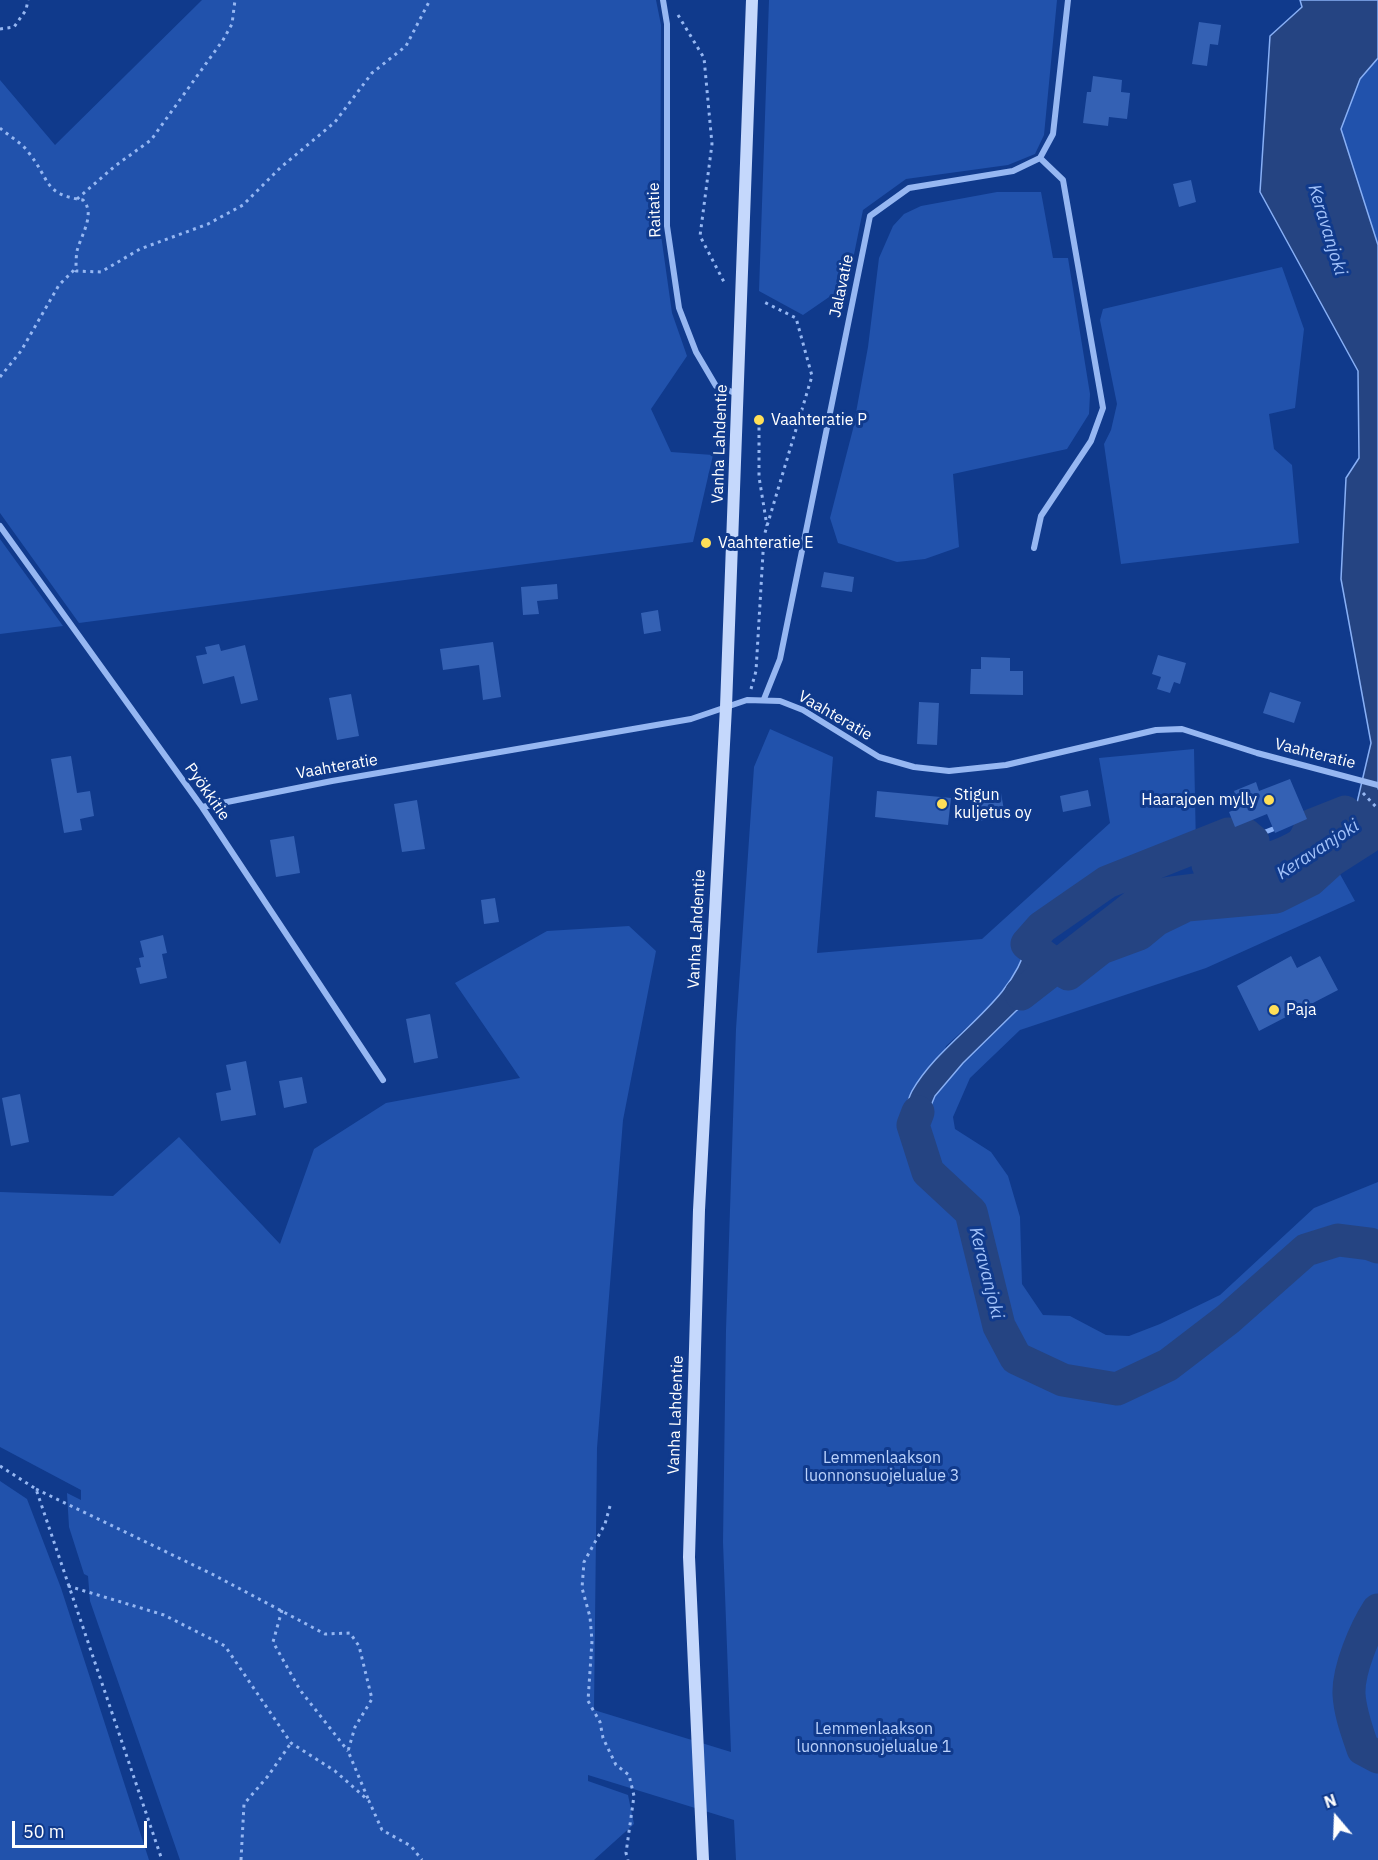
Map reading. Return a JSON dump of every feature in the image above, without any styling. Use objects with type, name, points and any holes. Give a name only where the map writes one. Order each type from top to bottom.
[{"type":"main road","name":"Vanha Lahdentie","points":[[703,1860],[689,1557],[699,1210],[726,707],[752,0]]},
{"type":"street","name":"Raitatie","points":[[663,0],[667,24],[667,226],[679,308],[696,352],[716,386],[739,394]]},
{"type":"street","points":[[1034,548],[1041,516],[1091,441],[1103,408],[1063,180],[1040,158],[1053,134],[1068,0]]},
{"type":"street","name":"Jalavatie","points":[[764,699],[780,659],[870,216],[909,188],[1013,171],[1040,158]]},
{"type":"street","name":"Pyökkitie","points":[[0,526],[202,807],[382,1080]]},
{"type":"street","name":"Vaahteratie","points":[[202,807],[332,781],[691,719],[747,700],[764,699],[780,701],[803,710],[879,757],[914,768],[949,771],[1006,765],[1156,730],[1182,729],[1257,753],[1378,785]]},
{"type":"path","points":[[0,29],[14,27],[26,10],[28,0]]},
{"type":"path","points":[[77,199],[115,166],[151,140],[223,40],[232,24],[235,0]]},
{"type":"path","points":[[76,268],[76,271],[101,272],[140,249],[208,224],[243,205],[280,168],[335,122],[372,73],[406,46],[430,0]]},
{"type":"path","points":[[675,10],[704,58],[712,144],[700,236],[724,282]]},
{"type":"path","points":[[0,128],[28,151],[52,190],[62,197],[77,199],[87,204],[88,217],[77,252],[76,268],[59,285],[21,351],[0,377]]},
{"type":"path","points":[[747,700],[756,671],[767,526],[812,376],[796,318],[764,302]]},
{"type":"path","points":[[759,420],[759,477],[767,526]]},
{"type":"path","points":[[0,1466],[36,1489],[282,1610],[325,1634],[350,1634],[359,1646],[372,1699],[355,1726],[348,1751]]},
{"type":"path","points":[[36,1489],[162,1860]]},
{"type":"path","points":[[610,1506],[605,1524],[584,1562],[582,1588],[590,1617],[592,1641],[588,1701],[600,1722],[608,1750],[616,1765],[629,1775],[634,1796],[627,1836],[628,1860]]},
{"type":"path","points":[[68,1586],[164,1615],[225,1646],[291,1743],[335,1771],[369,1801]]},
{"type":"path","points":[[282,1610],[273,1642],[300,1690],[348,1751],[382,1830],[411,1846],[422,1860]]},
{"type":"path","points":[[241,1860],[244,1803],[268,1776],[291,1743]]},
{"type":"green space","points":[[202,0],[656,0],[661,25],[660,228],[672,313],[687,356],[651,409],[671,452],[713,455],[693,542],[79,623],[0,513],[0,80],[55,145]]},
{"type":"green space","points":[[769,0],[1057,0],[1044,135],[1035,154],[1008,165],[906,179],[863,210],[848,284],[803,315],[759,291]]},
{"type":"green space","points":[[1378,58],[1378,245],[1340,129],[1360,79]]},
{"type":"green space","points":[[997,192],[1041,192],[1053,258],[1068,258],[1090,394],[1089,414],[1067,449],[953,474],[959,547],[925,559],[897,562],[838,543],[830,518],[853,429],[868,347],[879,258],[893,226],[904,214],[921,206]]},
{"type":"green space","points":[[1282,267],[1304,329],[1295,408],[1269,414],[1274,449],[1292,465],[1299,543],[1121,564],[1104,444],[1111,430],[1117,404],[1100,320],[1103,309]]},
{"type":"green space","points":[[0,539],[63,626],[0,634]]},
{"type":"green space","points":[[770,729],[833,757],[817,953],[982,939],[1110,823],[1099,758],[1194,749],[1196,847],[1107,882],[1042,927],[1027,944],[1022,964],[991,1005],[946,1046],[924,1122],[935,1097],[963,1063],[1016,1011],[1101,948],[1139,934],[1156,920],[1187,905],[1276,897],[1310,880],[1332,860],[1355,901],[1206,968],[1020,1030],[970,1078],[953,1117],[955,1129],[991,1152],[1008,1176],[1020,1217],[1022,1284],[1043,1315],[1070,1316],[1106,1335],[1129,1336],[1220,1295],[1314,1208],[1378,1182],[1378,1860],[736,1860],[734,1820],[588,1775],[588,1781],[628,1795],[634,1824],[594,1860],[180,1860],[90,1601],[88,1576],[84,1574],[69,1527],[67,1493],[81,1500],[81,1490],[0,1447],[0,1192],[113,1196],[179,1137],[280,1244],[314,1149],[386,1103],[520,1078],[455,983],[547,931],[629,926],[656,951],[623,1120],[597,1448],[594,1710],[731,1752],[723,1542],[726,1330],[736,1029],[754,767]]},
{"type":"green space","points":[[0,1481],[27,1499],[61,1588],[149,1860],[0,1860]]},
{"type":"water","points":[[1300,0],[1378,0],[1378,58],[1360,79],[1341,129],[1378,245],[1378,828],[1368,837],[1345,812],[1356,807],[1371,743],[1341,579],[1346,478],[1359,458],[1358,371],[1260,192],[1270,36],[1302,7]]},
{"type":"water","points":[[1027,944],[1068,974],[1016,1011],[963,1063],[935,1096],[924,1122],[931,1150],[914,1161],[900,1130],[912,1091],[941,1054],[1007,986],[1019,966]]},
{"type":"building","points":[[1199,22],[1221,25],[1218,45],[1210,44],[1207,66],[1192,64]]},
{"type":"building","points":[[1093,76],[1122,80],[1121,92],[1130,93],[1127,119],[1109,117],[1108,126],[1083,123],[1087,92],[1091,92]]},
{"type":"building","points":[[1191,180],[1196,202],[1179,207],[1173,184]]},
{"type":"building","points":[[824,572],[854,577],[852,592],[821,587]]},
{"type":"building","points":[[557,584],[558,599],[537,601],[539,614],[523,615],[521,587]]},
{"type":"building","points":[[658,610],[661,631],[644,634],[641,613]]},
{"type":"building","points":[[493,642],[501,697],[483,700],[479,665],[443,670],[440,649]]},
{"type":"building","points":[[219,644],[221,651],[245,645],[258,700],[241,704],[234,676],[203,684],[196,656],[207,654],[205,647]]},
{"type":"building","points":[[1158,655],[1186,663],[1180,684],[1174,682],[1170,693],[1157,689],[1161,677],[1152,674]]},
{"type":"building","points":[[981,657],[1010,658],[1010,671],[1023,671],[1023,695],[970,694],[971,669],[981,669]]},
{"type":"building","points":[[1270,692],[1301,702],[1294,723],[1263,713]]},
{"type":"building","points":[[351,694],[359,736],[337,740],[329,698]]},
{"type":"building","points":[[919,702],[939,703],[937,745],[917,744]]},
{"type":"building","points":[[71,756],[77,793],[90,791],[94,816],[80,819],[82,830],[64,833],[51,759]]},
{"type":"building","name":"Haarajoen mylly","points":[[1290,779],[1307,819],[1275,833],[1267,814],[1235,827],[1229,812],[1241,807],[1234,791],[1256,782],[1259,791]]},
{"type":"building","points":[[1088,790],[1091,806],[1063,812],[1060,796]]},
{"type":"building","points":[[877,791],[951,798],[948,825],[875,817]]},
{"type":"building","points":[[1001,793],[1005,816],[976,822],[971,799]]},
{"type":"building","points":[[417,800],[425,849],[402,852],[394,804]]},
{"type":"building","points":[[294,836],[300,873],[276,877],[270,840]]},
{"type":"building","points":[[495,898],[499,922],[484,924],[481,900]]},
{"type":"building","points":[[163,935],[167,953],[162,954],[167,978],[140,984],[136,968],[141,967],[139,958],[144,957],[140,941]]},
{"type":"building","name":"Paja","points":[[1291,956],[1297,968],[1320,956],[1338,990],[1259,1031],[1237,986]]},
{"type":"building","points":[[430,1014],[438,1058],[414,1063],[406,1019]]},
{"type":"building","points":[[246,1061],[256,1115],[221,1121],[216,1093],[231,1090],[226,1065]]},
{"type":"building","points":[[302,1077],[307,1103],[284,1108],[279,1081]]},
{"type":"building","points":[[20,1094],[29,1142],[11,1146],[2,1098]]},
{"type":"waterway","name":"Keravanjoki","points":[[1021,994],[1142,900],[1170,893],[1273,880],[1366,820],[1378,806]]},
{"type":"waterway","points":[[1345,812],[1368,837],[1332,860],[1310,880],[1276,897],[1187,905],[1156,920],[1139,934],[1101,948],[1068,974],[1027,944],[1042,927],[1107,882],[1228,834],[1246,835],[1253,841],[1208,865],[1213,874],[1246,866],[1297,847],[1303,842],[1312,825],[1345,812]]},
{"type":"waterway","points":[[1305,820],[1339,837]]},
{"type":"waterway","points":[[1250,838],[1273,829]]},
{"type":"waterway","name":"Keravanjoki","points":[[918,1112],[913,1125],[928,1172],[971,1212],[999,1326],[1016,1358],[1063,1380],[1117,1389],[1168,1365],[1228,1319],[1306,1250],[1338,1240],[1378,1247]]},
{"type":"waterway","name":"Keravanjoki","points":[[1378,1610],[1358,1650],[1349,1684],[1352,1715],[1363,1749],[1378,1757]]},
{"type":"place","name":"Vaahteratie P","points":[[759,420]]},
{"type":"place","name":"Vaahteratie E","points":[[706,543]]},
{"type":"place","name":"Haarajoen mylly","points":[[1269,800]]},
{"type":"place","name":"Stigun kuljetus oy","points":[[942,804]]},
{"type":"place","name":"Paja","points":[[1274,1010]]},
{"type":"park label","name":"Lemmenlaakson luonnonsuojelualue 3","points":[[882,1467]]},
{"type":"park label","name":"Lemmenlaakson luonnonsuojelualue 1","points":[[874,1738]]}]
